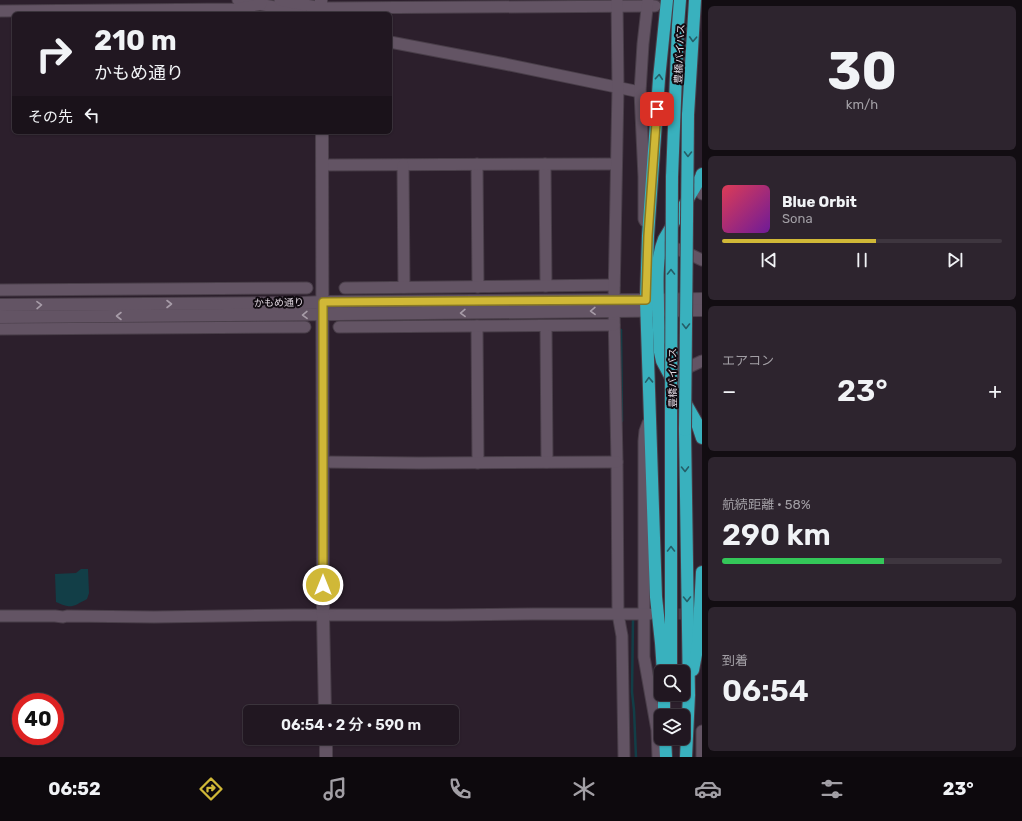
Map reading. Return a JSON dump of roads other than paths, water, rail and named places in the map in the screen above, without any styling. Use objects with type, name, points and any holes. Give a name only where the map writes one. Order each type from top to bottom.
[{"type":"highway","points":[[663,665],[656,596],[650,418],[652,305],[649,228],[659,79],[668,0]]},
{"type":"highway","name":"豊橋バイパス","points":[[671,665],[672,177],[680,0]]},
{"type":"highway","name":"豊橋バイパス","points":[[688,665],[685,430],[688,115],[695,0]]},
{"type":"highway","points":[[702,176],[660,247],[652,305],[662,361],[697,424],[702,436]]},
{"type":"highway","points":[[690,685],[698,644],[702,572]]},
{"type":"highway","name":"豊橋バイパス","points":[[686,757],[688,701]]},
{"type":"highway","points":[[665,745],[666,757]]},
{"type":"highway","points":[[671,745],[671,757]]},
{"type":"street","points":[[238,0],[299,12]]},
{"type":"street","points":[[280,0],[321,7],[650,4],[643,44],[640,92],[644,177],[644,219],[649,228]]},
{"type":"street","points":[[0,11],[237,9],[261,4]]},
{"type":"street","points":[[618,4],[614,325],[618,614],[622,636],[624,757]]},
{"type":"street","points":[[312,12],[321,7]]},
{"type":"street","points":[[392,42],[640,92]]},
{"type":"street","points":[[322,134],[323,616],[325,705]]},
{"type":"street","points":[[477,164],[478,286]]},
{"type":"street","points":[[545,164],[546,286]]},
{"type":"street","points":[[322,165],[616,164]]},
{"type":"street","points":[[403,165],[404,287]]},
{"type":"street","points":[[702,176],[702,194]]},
{"type":"street","points":[[660,247],[668,246],[702,260]]},
{"type":"street","points":[[345,288],[614,285]]},
{"type":"street","points":[[443,287],[443,301]]},
{"type":"street","points":[[0,290],[307,288]]},
{"type":"street","points":[[0,329],[7,315],[12,290]]},
{"type":"street","name":"かもめ通り","points":[[652,305],[702,299]]},
{"type":"street","name":"かもめ通り","points":[[7,315],[323,302],[443,301],[652,305],[702,310]]},
{"type":"street","name":"かもめ通り","points":[[7,315],[442,313],[614,305]]},
{"type":"street","points":[[442,313],[442,327]]},
{"type":"street","points":[[7,315],[305,327]]},
{"type":"street","points":[[339,327],[614,325]]},
{"type":"street","points":[[477,326],[478,463]]},
{"type":"street","points":[[546,326],[547,462]]},
{"type":"street","points":[[670,376],[702,361]]},
{"type":"street","points":[[650,418],[645,431],[644,441],[647,614],[644,657],[657,730],[658,757]]},
{"type":"street","points":[[323,462],[617,462]]},
{"type":"street","points":[[0,616],[647,614]]},
{"type":"street","points":[[702,731],[702,757]]},
{"type":"street","points":[[326,745],[326,757]]},
{"type":"water","points":[[81,569],[88,569],[89,593],[87,599],[72,606],[65,606],[56,602],[55,574],[76,573]]},
{"type":"waterway","points":[[621,330],[622,421]]},
{"type":"waterway","points":[[633,620],[632,692],[636,757]]},
{"type":"waterway","points":[[628,714],[629,727]]},
{"type":"tunnel","points":[[657,6],[702,6]]},
{"type":"tunnel","points":[[662,614],[697,614]]}]
